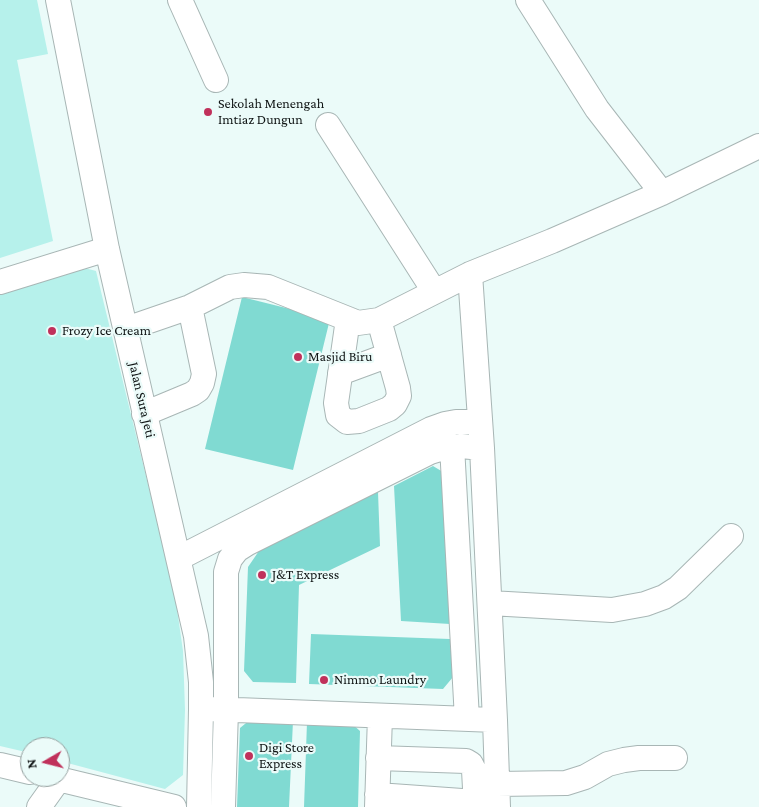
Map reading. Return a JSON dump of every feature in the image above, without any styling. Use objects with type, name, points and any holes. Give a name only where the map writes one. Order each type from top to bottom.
[{"type":"street","name":"Jalan Sura Jeti","points":[[58,0],[107,249],[196,636],[201,682],[198,807]]},
{"type":"street","points":[[180,0],[216,80]]},
{"type":"street","points":[[528,0],[597,109],[662,192]]},
{"type":"street","points":[[328,125],[434,291]]},
{"type":"street","points":[[126,330],[190,307],[230,287],[255,285],[268,287],[358,323],[378,320],[470,274],[552,241],[759,146]]},
{"type":"street","points":[[0,282],[107,249]]},
{"type":"street","points":[[470,274],[482,448],[496,720],[487,800]]},
{"type":"street","points":[[144,414],[192,394],[198,390],[202,383],[204,374],[190,307]]},
{"type":"street","points":[[348,320],[336,403],[338,415],[347,422],[359,421],[389,408],[395,404],[399,396],[378,320]]},
{"type":"street","points":[[340,373],[389,355]]},
{"type":"street","points":[[179,558],[431,429],[456,422],[480,422]]},
{"type":"street","points":[[223,807],[226,710],[226,572],[230,559],[237,550],[248,543],[430,452],[452,446],[482,448]]},
{"type":"street","points":[[452,446],[467,719]]},
{"type":"street","points":[[490,603],[612,610],[645,604],[664,597],[678,588],[731,536]]},
{"type":"street","points":[[201,709],[496,720]]},
{"type":"street","points":[[380,716],[377,801],[487,800],[580,779],[608,764],[624,760],[675,758]]},
{"type":"street","points":[[378,758],[466,761],[471,764],[487,800]]},
{"type":"street","points":[[0,765],[20,770]]},
{"type":"street","points":[[70,785],[99,799],[174,807]]},
{"type":"street","points":[[39,807],[49,787]]},
{"type":"shaded area","points":[[0,0],[37,0],[48,54],[17,60],[53,241],[0,258]]},
{"type":"shaded area","points":[[81,267],[96,271],[175,595],[183,651],[185,710],[183,775],[165,789],[70,764],[70,737],[20,737],[20,751],[0,746],[0,291]]},
{"type":"building","points":[[242,297],[330,319],[293,470],[205,449]]},
{"type":"building","points":[[433,466],[443,472],[450,624],[401,621],[394,486]]},
{"type":"building","points":[[378,492],[380,546],[299,585],[296,683],[253,682],[244,671],[248,567],[261,548]]},
{"type":"building","points":[[311,634],[450,639],[453,677],[443,689],[309,684]]},
{"type":"building","points":[[251,719],[293,721],[289,807],[237,807],[240,728]]},
{"type":"building","points":[[307,722],[351,723],[360,731],[358,807],[304,807]]},
{"type":"place","name":"Sekolah Menengah Imtiaz Dungun","points":[[208,112]]},
{"type":"place","name":"Frozy Ice Cream","points":[[52,331]]},
{"type":"place","name":"Masjid Biru","points":[[298,357]]},
{"type":"place","name":"J&T Express","points":[[262,575]]},
{"type":"place","name":"Nimmo Laundry","points":[[324,680]]},
{"type":"place","name":"Digi Store Express","points":[[249,756]]}]
